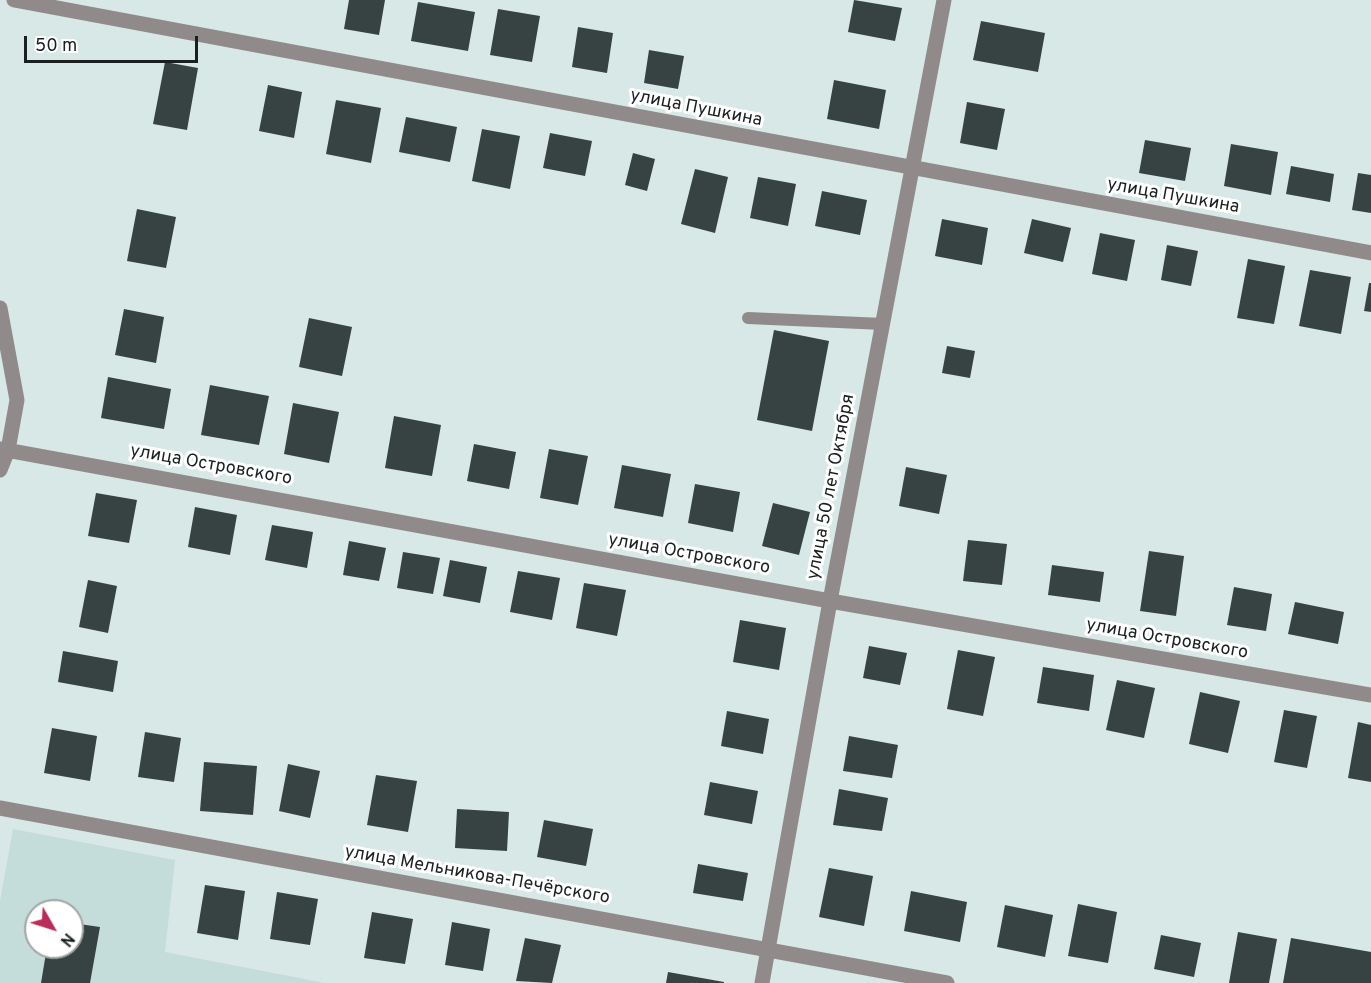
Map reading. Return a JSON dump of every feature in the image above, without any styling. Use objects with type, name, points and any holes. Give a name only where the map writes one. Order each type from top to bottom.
[{"type":"street","name":"улица Пушкина","points":[[14,0],[74,6],[912,169],[1371,253]]},
{"type":"street","name":"улица 50 лет Октября","points":[[762,983],[830,601],[944,0]]},
{"type":"street","points":[[0,308],[17,400],[0,470]]},
{"type":"street","name":"улица Островского","points":[[4,449],[830,601],[1371,695]]},
{"type":"street","name":"улица Мельникова-Печёрского","points":[[0,808],[947,983]]},
{"type":"lane","points":[[748,318],[883,324]]},
{"type":"shaded area","points":[[13,829],[175,860],[165,952],[325,983],[0,983],[0,901]]},
{"type":"building","points":[[349,0],[385,0],[379,35],[344,29]]},
{"type":"building","points":[[854,0],[902,8],[895,41],[848,32]]},
{"type":"building","points":[[418,2],[475,12],[468,51],[411,41]]},
{"type":"building","points":[[498,9],[540,16],[532,62],[490,55]]},
{"type":"building","points":[[981,21],[1045,33],[1038,72],[973,60]]},
{"type":"building","points":[[578,27],[613,33],[607,73],[572,67]]},
{"type":"building","points":[[649,50],[684,56],[678,89],[644,83]]},
{"type":"building","points":[[165,62],[198,68],[187,130],[153,124]]},
{"type":"building","points":[[834,80],[886,90],[879,129],[827,119]]},
{"type":"building","points":[[268,85],[302,92],[294,138],[259,131]]},
{"type":"building","points":[[336,100],[381,108],[371,163],[326,154]]},
{"type":"building","points":[[967,102],[1005,109],[997,150],[960,143]]},
{"type":"building","points":[[406,117],[457,127],[450,162],[399,152]]},
{"type":"building","points":[[482,129],[520,136],[510,189],[472,181]]},
{"type":"building","points":[[550,133],[592,141],[585,176],[543,168]]},
{"type":"building","points":[[1145,140],[1191,148],[1185,181],[1139,173]]},
{"type":"building","points":[[1231,144],[1278,152],[1271,195],[1224,186]]},
{"type":"building","points":[[633,153],[655,159],[647,191],[625,185]]},
{"type":"building","points":[[1291,166],[1334,174],[1330,202],[1286,194]]},
{"type":"building","points":[[695,169],[728,177],[715,233],[681,224]]},
{"type":"building","points":[[1358,173],[1371,175],[1371,213],[1352,210]]},
{"type":"building","points":[[758,177],[796,184],[788,226],[750,218]]},
{"type":"building","points":[[822,191],[867,200],[860,235],[815,226]]},
{"type":"building","points":[[137,209],[176,217],[166,268],[127,261]]},
{"type":"building","points":[[942,219],[988,228],[982,265],[935,256]]},
{"type":"building","points":[[1032,219],[1071,228],[1063,262],[1024,253]]},
{"type":"building","points":[[1100,233],[1135,240],[1127,281],[1092,274]]},
{"type":"building","points":[[1167,245],[1198,251],[1191,286],[1161,280]]},
{"type":"building","points":[[1248,259],[1285,266],[1274,324],[1237,318]]},
{"type":"building","points":[[1310,270],[1351,277],[1341,334],[1299,326]]},
{"type":"building","points":[[1369,283],[1371,283],[1371,312],[1364,311]]},
{"type":"building","points":[[124,309],[164,317],[156,363],[115,355]]},
{"type":"building","points":[[309,318],[352,327],[342,376],[299,367]]},
{"type":"building","points":[[774,330],[829,341],[812,431],[757,420]]},
{"type":"building","points":[[947,346],[975,351],[970,378],[942,373]]},
{"type":"building","points":[[108,377],[171,389],[164,429],[101,418]]},
{"type":"building","points":[[210,385],[269,396],[259,445],[201,435]]},
{"type":"building","points":[[293,403],[339,412],[329,463],[284,454]]},
{"type":"building","points":[[394,416],[441,425],[432,476],[385,468]]},
{"type":"building","points":[[474,444],[516,452],[509,489],[467,481]]},
{"type":"building","points":[[549,449],[588,456],[578,505],[540,498]]},
{"type":"building","points":[[622,465],[671,474],[663,517],[614,508]]},
{"type":"building","points":[[906,467],[947,475],[939,514],[899,506]]},
{"type":"building","points":[[695,484],[740,492],[733,532],[688,523]]},
{"type":"building","points":[[96,493],[137,500],[129,543],[88,536]]},
{"type":"building","points":[[773,503],[810,512],[799,555],[762,546]]},
{"type":"building","points":[[195,507],[237,515],[230,555],[188,547]]},
{"type":"building","points":[[272,525],[313,532],[307,568],[265,560]]},
{"type":"building","points":[[968,540],[1007,544],[1002,585],[963,581]]},
{"type":"building","points":[[349,541],[386,548],[379,581],[343,575]]},
{"type":"building","points":[[1149,551],[1184,556],[1176,616],[1140,611]]},
{"type":"building","points":[[403,552],[440,558],[433,594],[397,588]]},
{"type":"building","points":[[450,560],[487,567],[480,603],[443,596]]},
{"type":"building","points":[[1052,565],[1104,572],[1100,602],[1048,595]]},
{"type":"building","points":[[518,571],[560,578],[552,620],[510,612]]},
{"type":"building","points":[[88,580],[117,586],[108,633],[79,627]]},
{"type":"building","points":[[584,583],[626,590],[617,636],[576,628]]},
{"type":"building","points":[[1234,587],[1272,594],[1266,631],[1227,625]]},
{"type":"building","points":[[1295,602],[1344,612],[1338,644],[1288,634]]},
{"type":"building","points":[[740,620],[786,628],[779,670],[733,662]]},
{"type":"building","points":[[869,646],[907,653],[900,685],[863,678]]},
{"type":"building","points":[[958,650],[995,657],[983,716],[947,709]]},
{"type":"building","points":[[63,651],[118,661],[113,692],[58,682]]},
{"type":"building","points":[[1043,667],[1094,675],[1089,711],[1037,703]]},
{"type":"building","points":[[1117,680],[1155,688],[1144,738],[1106,730]]},
{"type":"building","points":[[1200,692],[1240,701],[1228,753],[1189,744]]},
{"type":"building","points":[[1284,710],[1317,716],[1307,768],[1274,762]]},
{"type":"building","points":[[727,711],[769,719],[763,754],[721,746]]},
{"type":"building","points":[[1358,722],[1371,725],[1371,782],[1348,778]]},
{"type":"building","points":[[52,728],[97,736],[90,781],[44,773]]},
{"type":"building","points":[[145,732],[181,738],[174,782],[138,777]]},
{"type":"building","points":[[849,736],[898,745],[892,778],[843,771]]},
{"type":"building","points":[[204,762],[257,766],[253,815],[200,811]]},
{"type":"building","points":[[288,764],[320,771],[310,818],[279,811]]},
{"type":"building","points":[[376,775],[417,781],[408,832],[367,825]]},
{"type":"building","points":[[710,782],[758,791],[752,824],[704,815]]},
{"type":"building","points":[[839,789],[888,798],[882,831],[833,825]]},
{"type":"building","points":[[457,809],[509,812],[507,851],[455,848]]},
{"type":"building","points":[[544,820],[593,829],[586,866],[537,857]]},
{"type":"building","points":[[698,864],[748,873],[743,901],[693,893]]},
{"type":"building","points":[[829,868],[873,876],[864,926],[819,917]]},
{"type":"building","points":[[205,885],[245,891],[238,940],[197,933]]},
{"type":"building","points":[[911,891],[967,902],[960,942],[904,931]]},
{"type":"building","points":[[277,892],[318,899],[310,945],[270,939]]},
{"type":"building","points":[[1078,904],[1117,912],[1108,963],[1068,956]]},
{"type":"building","points":[[1005,905],[1053,915],[1045,957],[997,947]]},
{"type":"building","points":[[372,912],[413,919],[405,964],[364,958]]},
{"type":"building","points":[[452,922],[490,929],[483,971],[445,965]]},
{"type":"building","points":[[84,925],[100,927],[90,983],[41,983],[45,959],[84,959]]},
{"type":"building","points":[[1238,932],[1277,939],[1269,983],[1229,983]]},
{"type":"building","points":[[1161,935],[1201,943],[1194,977],[1154,969]]},
{"type":"building","points":[[525,938],[561,945],[552,983],[516,981]]},
{"type":"building","points":[[1291,938],[1371,952],[1371,983],[1283,983]]},
{"type":"building","points":[[668,972],[724,982],[724,983],[666,983]]}]
